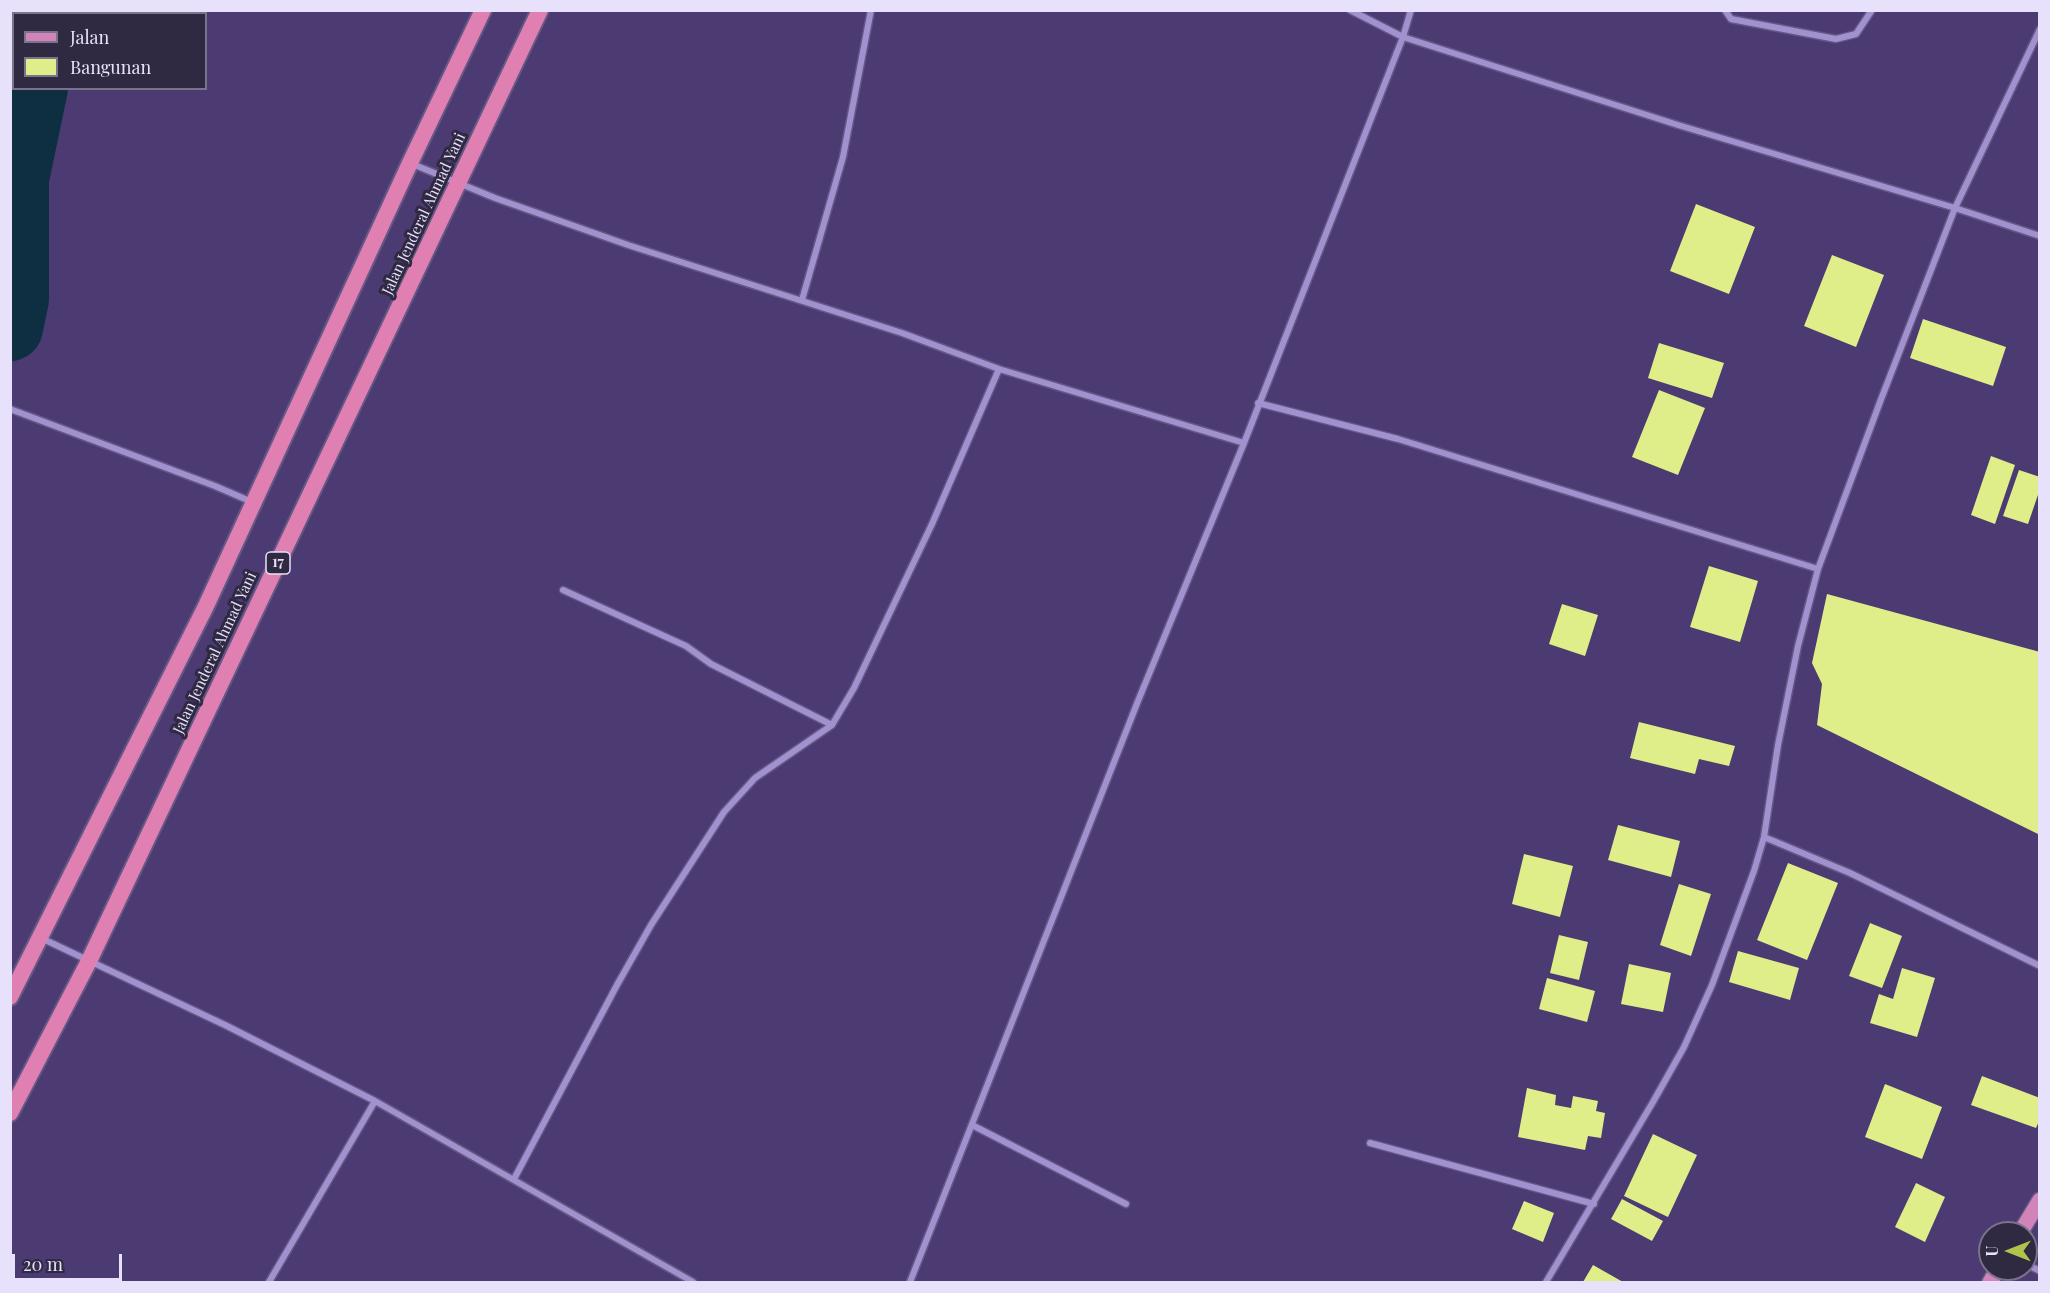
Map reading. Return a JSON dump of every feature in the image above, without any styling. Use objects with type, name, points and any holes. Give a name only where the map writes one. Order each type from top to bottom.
[{"type":"highway","name":"Jalan Jenderal Ahmad Yani","points":[[10,997],[206,606],[483,10]]},
{"type":"highway","name":"Jalan Jenderal Ahmad Yani","points":[[10,1113],[89,961],[540,10]]},
{"type":"main road","points":[[2027,1221],[2040,1200]]},
{"type":"street","points":[[802,300],[843,157],[871,10]]},
{"type":"street","points":[[1350,10],[1403,37],[1678,125],[1955,208],[2040,236]]},
{"type":"street","points":[[910,1282],[1138,701],[1244,443],[1403,37],[1411,10]]},
{"type":"street","points":[[1725,10],[1731,19],[1836,39],[1856,34],[1872,10]]},
{"type":"street","points":[[1546,1282],[1594,1204],[1684,1047],[1712,985],[1742,907],[1764,837],[1780,734],[1798,646],[1818,569],[1955,208],[2040,29]]},
{"type":"street","points":[[410,163],[495,198],[628,246],[902,333],[999,369],[1244,443]]},
{"type":"street","points":[[514,1179],[651,925],[724,812],[754,778],[832,725],[854,688],[932,524],[999,369]]},
{"type":"street","points":[[1258,403],[1398,439],[1818,569]]},
{"type":"street","points":[[14,410],[253,502]]},
{"type":"street","points":[[563,590],[686,646],[711,664],[832,725]]},
{"type":"street","points":[[1764,837],[1850,873],[2040,966]]},
{"type":"street","points":[[41,938],[227,1026],[375,1101],[693,1282]]},
{"type":"street","points":[[269,1282],[375,1101]]},
{"type":"street","points":[[972,1125],[1126,1204]]},
{"type":"street","points":[[1370,1143],[1594,1204]]},
{"type":"building","points":[[1696,204],[1755,227],[1729,294],[1670,271]]},
{"type":"building","points":[[1832,255],[1884,275],[1856,347],[1804,326]]},
{"type":"building","points":[[1923,319],[2006,347],[1993,386],[1910,358]]},
{"type":"building","points":[[1659,343],[1724,363],[1712,398],[1648,378]]},
{"type":"building","points":[[1659,390],[1705,408],[1678,475],[1632,457]]},
{"type":"building","points":[[1991,456],[2015,465],[1995,524],[1971,515]]},
{"type":"building","points":[[2019,470],[2040,477],[2040,489],[2028,524],[2003,516]]},
{"type":"building","points":[[1709,566],[1758,581],[1740,642],[1690,627]]},
{"type":"building","points":[[1827,594],[2040,652],[2040,835],[1817,725],[1822,684],[1812,663]]},
{"type":"building","points":[[1562,604],[1598,615],[1585,656],[1549,644]]},
{"type":"building","points":[[1639,722],[1735,746],[1729,766],[1699,759],[1695,774],[1630,758]]},
{"type":"building","points":[[1618,825],[1680,841],[1671,877],[1608,860]]},
{"type":"building","points":[[1524,854],[1573,866],[1560,917],[1512,904]]},
{"type":"building","points":[[1788,863],[1838,883],[1807,960],[1757,940]]},
{"type":"building","points":[[1679,884],[1711,894],[1691,956],[1660,945]]},
{"type":"building","points":[[1870,923],[1902,936],[1882,988],[1849,976]]},
{"type":"building","points":[[1559,935],[1588,942],[1579,980],[1550,973]]},
{"type":"building","points":[[1738,951],[1799,968],[1790,1000],[1729,982]]},
{"type":"building","points":[[1629,964],[1671,973],[1663,1012],[1621,1004]]},
{"type":"building","points":[[1902,968],[1935,978],[1917,1037],[1870,1023],[1879,994],[1893,999]]},
{"type":"building","points":[[1547,978],[1595,991],[1587,1022],[1539,1009]]},
{"type":"building","points":[[1982,1076],[2040,1098],[2040,1119],[2036,1128],[1971,1105]]},
{"type":"building","points":[[1885,1084],[1942,1107],[1922,1159],[1865,1137]]},
{"type":"building","points":[[1527,1088],[1556,1095],[1555,1105],[1571,1108],[1573,1096],[1598,1101],[1596,1111],[1605,1113],[1601,1138],[1588,1136],[1585,1150],[1518,1137]]},
{"type":"building","points":[[1653,1134],[1697,1155],[1668,1217],[1624,1196]]},
{"type":"building","points":[[1916,1183],[1945,1197],[1925,1242],[1895,1227]]},
{"type":"building","points":[[1622,1199],[1663,1221],[1652,1241],[1611,1219]]},
{"type":"building","points":[[1524,1201],[1554,1213],[1543,1242],[1512,1229]]},
{"type":"building","points":[[1593,1265],[1623,1282],[1583,1282]]},
{"type":"waterway","points":[[10,328],[16,299],[16,179],[35,90]]}]
